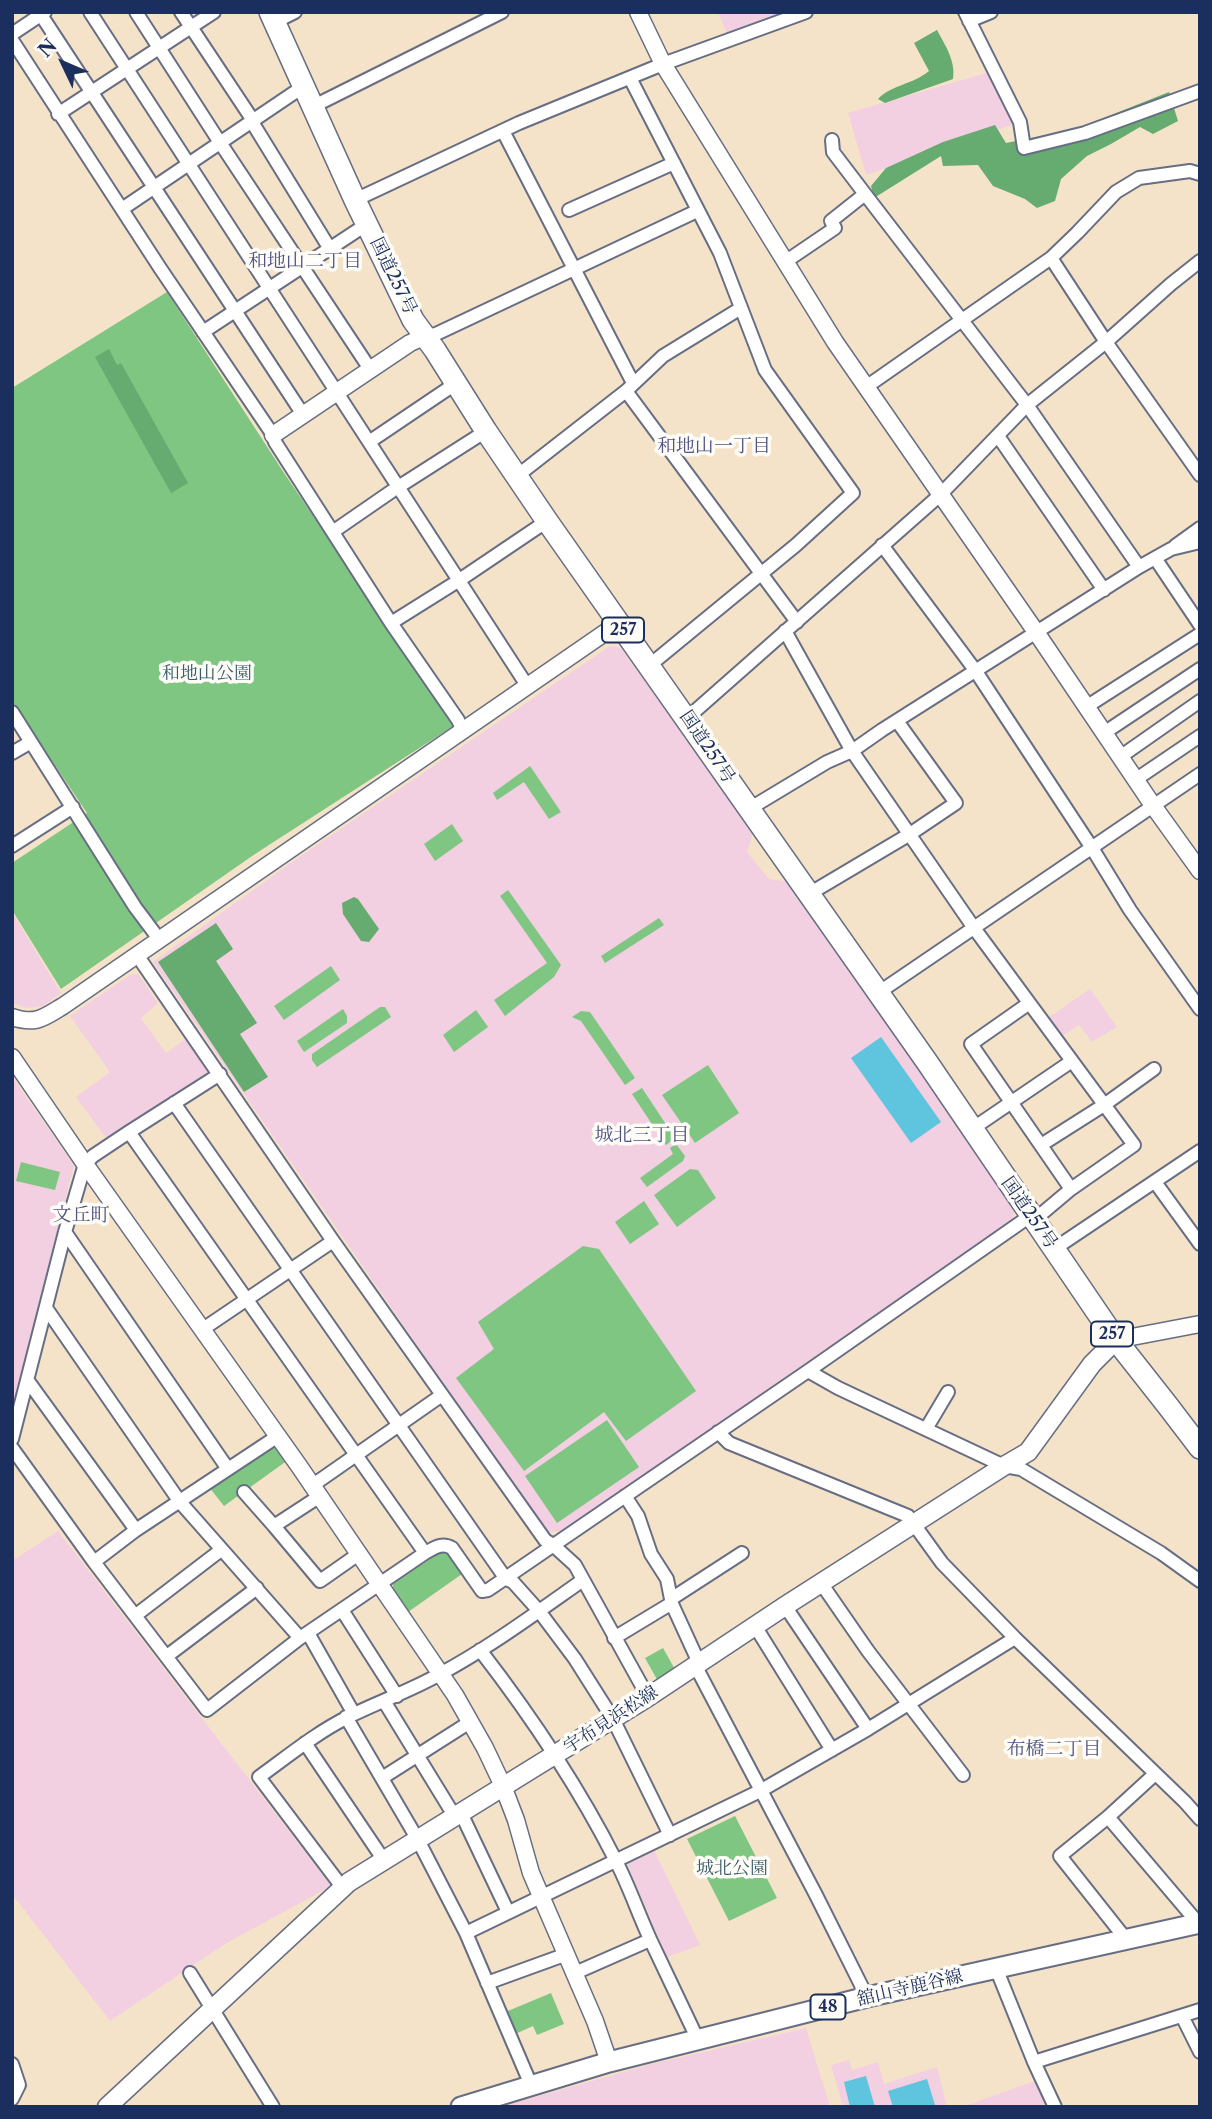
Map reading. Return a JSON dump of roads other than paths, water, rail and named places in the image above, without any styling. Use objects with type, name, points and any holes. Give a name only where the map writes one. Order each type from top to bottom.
[{"type":"highway","name":"国道257号","points":[[273,17],[355,200],[413,320],[547,520],[878,993],[1116,1340],[1200,1448]]},
{"type":"main road","name":"宇布見浜松線","points":[[107,2107],[342,1887],[383,1859],[555,1756],[1028,1452],[1092,1364],[1116,1340]]},
{"type":"main road","name":"舘山寺鹿谷線","points":[[461,2107],[609,2062],[867,1997],[1199,1923]]},
{"type":"street","points":[[90,12],[528,687]]},
{"type":"street","points":[[136,12],[370,369]]},
{"type":"street","points":[[181,12],[250,117],[330,249]]},
{"type":"street","points":[[58,114],[215,12]]},
{"type":"street","points":[[273,17],[295,12]]},
{"type":"street","points":[[314,106],[502,12]]},
{"type":"street","points":[[638,12],[663,64],[866,387],[1153,807],[1200,871]]},
{"type":"street","points":[[355,200],[503,131],[663,64],[806,12]]},
{"type":"street","points":[[991,12],[967,17],[1020,122],[1024,148],[1085,133],[1200,91]]},
{"type":"street","points":[[12,34],[43,14],[153,188],[304,414]]},
{"type":"street","points":[[12,40],[58,114],[273,435],[391,623],[463,731]]},
{"type":"street","points":[[630,78],[720,253],[765,370],[853,493],[650,665]]},
{"type":"street","points":[[121,209],[304,86]]},
{"type":"street","points":[[503,131],[575,268],[630,387],[797,622]]},
{"type":"street","points":[[832,141],[833,152],[1027,405],[1139,567]]},
{"type":"street","points":[[569,210],[674,163]]},
{"type":"street","points":[[866,387],[1051,258],[1116,192],[1139,178],[1190,171],[1200,174]]},
{"type":"street","points":[[785,262],[835,228],[831,221],[865,194]]},
{"type":"street","points":[[273,435],[410,343],[436,334],[697,211]]},
{"type":"street","points":[[203,332],[368,225]]},
{"type":"street","points":[[1051,258],[1106,342],[1200,475]]},
{"type":"street","points":[[685,716],[694,712],[940,495],[1027,405],[1106,342],[1200,261]]},
{"type":"street","points":[[517,476],[630,387],[663,356],[741,308]]},
{"type":"street","points":[[369,442],[456,384]]},
{"type":"street","points":[[334,531],[486,431]]},
{"type":"street","points":[[998,436],[1104,590]]},
{"type":"street","points":[[391,623],[547,520]]},
{"type":"street","points":[[749,809],[827,762],[852,751],[1200,528]]},
{"type":"street","points":[[1171,549],[1200,542]]},
{"type":"street","points":[[882,545],[975,670],[1130,910],[1200,1009]]},
{"type":"street","points":[[1155,558],[1200,625]]},
{"type":"street","points":[[12,1017],[27,1022],[48,1015],[619,623]]},
{"type":"street","points":[[12,1448],[94,1562],[207,1710],[304,1636],[439,1545],[452,1548],[482,1591],[488,1590],[1134,1145],[1028,1004],[852,751],[785,631]]},
{"type":"street","points":[[1086,707],[1200,634]]},
{"type":"street","points":[[1104,733],[1200,668]]},
{"type":"street","points":[[1120,757],[1200,701]]},
{"type":"street","points":[[12,712],[135,907],[159,939]]},
{"type":"street","points":[[809,894],[910,834],[956,803],[897,721]]},
{"type":"street","points":[[1135,780],[1200,736]]},
{"type":"street","points":[[12,753],[31,742]]},
{"type":"street","points":[[878,993],[1200,774]]},
{"type":"street","points":[[12,846],[73,807]]},
{"type":"street","points":[[137,955],[333,1241],[537,1530],[575,1565],[648,1697]]},
{"type":"street","points":[[1028,1004],[971,1044],[1071,1189]]},
{"type":"street","points":[[13,1061],[360,1553],[470,1722],[503,1786],[540,1896],[575,1973],[609,2062]]},
{"type":"street","points":[[972,1129],[1072,1061]]},
{"type":"street","points":[[1041,1145],[1154,1069]]},
{"type":"street","points":[[12,1439],[85,1164],[174,1102],[220,1074]]},
{"type":"street","points":[[174,1102],[506,1579],[513,1582],[575,1659],[613,1718],[670,1835]]},
{"type":"street","points":[[129,1132],[425,1553]]},
{"type":"street","points":[[1054,1249],[1200,1151]]},
{"type":"street","points":[[1155,1182],[1200,1244]]},
{"type":"street","points":[[65,1232],[228,1469]]},
{"type":"street","points":[[203,1329],[333,1241]]},
{"type":"street","points":[[46,1308],[180,1502],[221,1550],[304,1636],[418,1840],[466,1933],[531,2085]]},
{"type":"street","points":[[1116,1340],[1200,1324]]},
{"type":"street","points":[[808,1371],[838,1388],[1004,1466],[1021,1469],[1161,1553],[1200,1581]]},
{"type":"street","points":[[28,1381],[136,1530]]},
{"type":"street","points":[[926,1429],[948,1392]]},
{"type":"street","points":[[274,1526],[355,1455],[442,1395]]},
{"type":"street","points":[[718,1432],[729,1443],[908,1516],[942,1563],[1015,1639],[1200,1819]]},
{"type":"street","points":[[94,1562],[136,1530],[278,1436]]},
{"type":"street","points":[[244,1492],[320,1581],[360,1553]]},
{"type":"street","points":[[625,1496],[638,1516],[650,1555],[667,1579],[671,1601],[697,1664],[867,1997]]},
{"type":"street","points":[[136,1615],[221,1550]]},
{"type":"street","points":[[614,1638],[742,1553]]},
{"type":"street","points":[[342,1887],[260,1777],[305,1743],[350,1716],[397,1696],[480,1650],[583,1580]]},
{"type":"street","points":[[821,1583],[868,1651],[963,1775]]},
{"type":"street","points":[[167,1656],[257,1588]]},
{"type":"street","points":[[785,1606],[868,1729]]},
{"type":"street","points":[[342,1611],[397,1696]]},
{"type":"street","points":[[755,1626],[832,1750]]},
{"type":"street","points":[[466,1933],[760,1791],[1015,1639]]},
{"type":"street","points":[[480,1650],[555,1756],[616,1862],[698,2040]]},
{"type":"street","points":[[384,1701],[458,1815],[508,1912]]},
{"type":"street","points":[[382,1778],[470,1722]]},
{"type":"street","points":[[305,1743],[383,1859]]},
{"type":"street","points":[[1125,1938],[1060,1856],[1156,1774]]},
{"type":"street","points":[[1108,1817],[1199,1923]]},
{"type":"street","points":[[575,1973],[650,1940]]},
{"type":"street","points":[[487,1983],[567,1954]]},
{"type":"street","points":[[996,1968],[1055,2107]]},
{"type":"street","points":[[190,1973],[273,2107]]},
{"type":"street","points":[[1034,2062],[1200,2010]]},
{"type":"street","points":[[1182,2016],[1200,2052]]},
{"type":"street","points":[[12,2064],[19,2085],[12,2099]]},
{"type":"water","points":[[881,1037],[941,1122],[911,1143],[851,1058]]},
{"type":"water","points":[[866,2076],[875,2107],[850,2107],[844,2082]]},
{"type":"water","points":[[927,2079],[935,2105],[893,2107],[888,2091]]},
{"type":"district","name":"和地山二丁目","points":[[305,262]]},
{"type":"district","name":"和地山一丁目","points":[[714,447]]},
{"type":"district","name":"城北三丁目","points":[[642,1136]]},
{"type":"district","name":"文丘町","points":[[81,1216]]},
{"type":"district","name":"布橋二丁目","points":[[1054,1750]]},
{"type":"park label","name":"和地山公園","points":[[207,674]]},
{"type":"park label","name":"城北公園","points":[[732,1869]]}]
